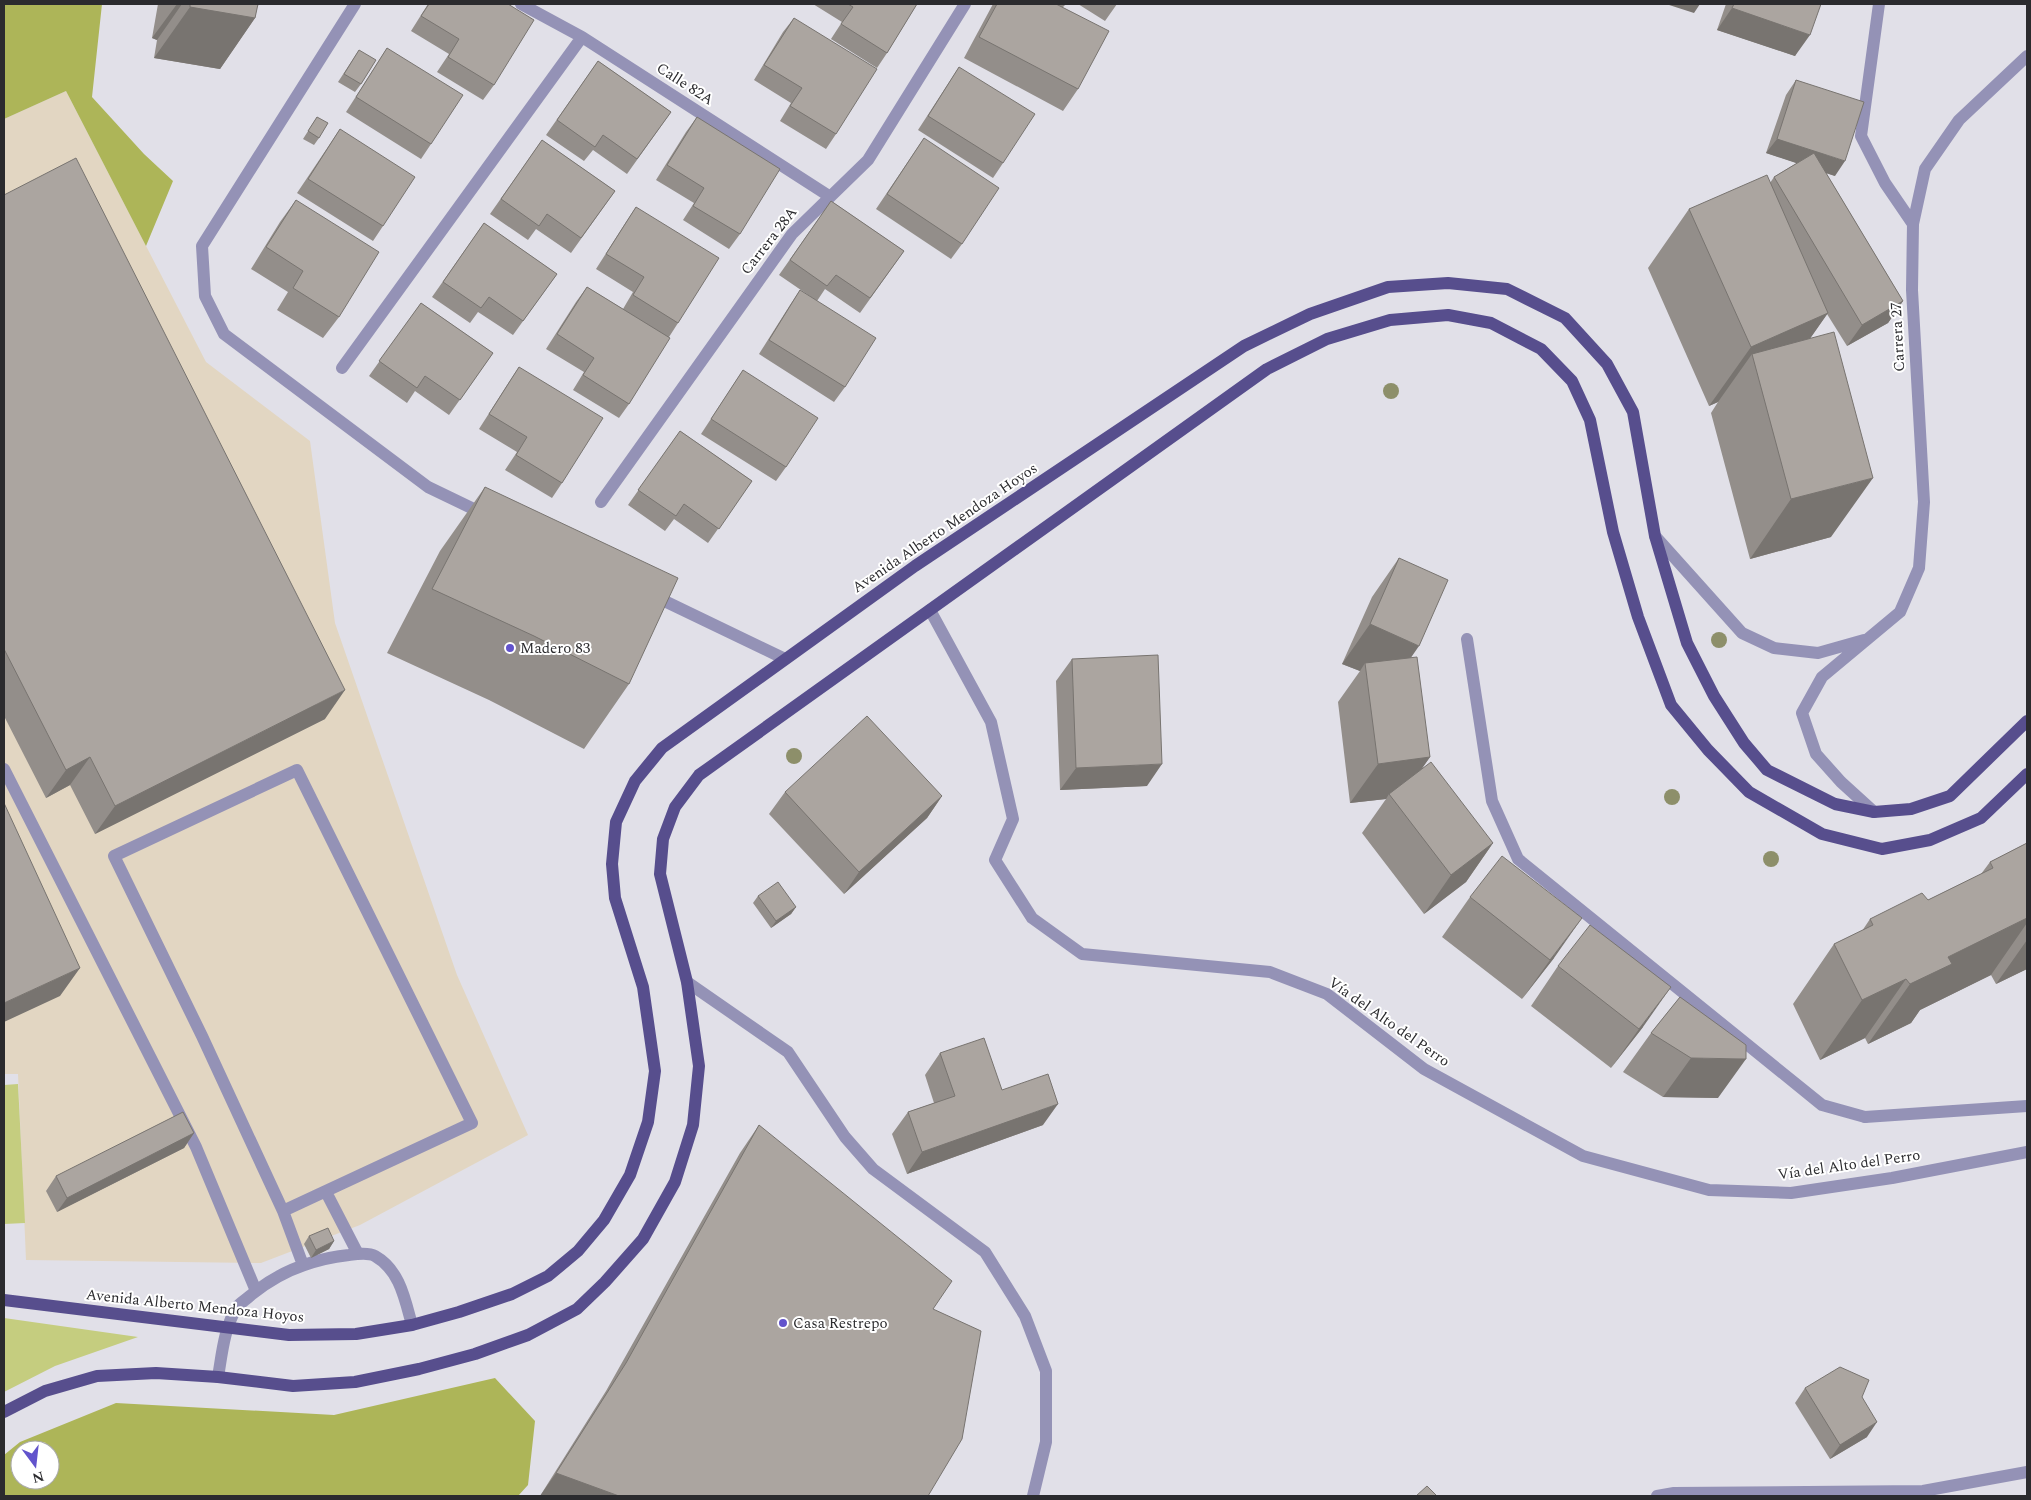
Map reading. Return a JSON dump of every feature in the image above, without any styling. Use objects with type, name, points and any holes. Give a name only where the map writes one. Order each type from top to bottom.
[{"type":"main road","name":"Avenida Alberto Mendoza Hoyos","points":[[4,1300],[289,1335],[356,1334],[412,1324],[459,1312],[512,1294],[548,1276],[578,1251],[604,1220],[630,1175],[648,1122],[655,1071],[642,986],[615,898],[612,864],[616,822],[635,781],[662,748],[915,566],[1244,346],[1310,314],[1388,288],[1448,283],[1507,289],[1565,318],[1608,364],[1633,412],[1655,536],[1687,643],[1714,696],[1744,743],[1767,770],[1835,804],[1874,812],[1911,809],[1950,796],[2027,721]]},
{"type":"main road","points":[[4,1412],[45,1391],[97,1376],[156,1373],[218,1377],[293,1386],[355,1382],[419,1369],[474,1354],[528,1335],[576,1309],[605,1282],[643,1239],[675,1182],[693,1126],[699,1066],[687,982],[660,874],[663,839],[675,807],[699,775],[1267,369],[1327,339],[1345,333],[1390,320],[1448,315],[1490,323],[1541,349],[1572,381],[1590,420],[1613,532],[1638,617],[1671,705],[1708,750],[1749,792],[1822,834],[1882,849],[1930,840],[1981,818],[2027,774]]},
{"type":"street","points":[[355,4],[202,246],[204,296],[224,334],[428,487],[499,521]]},
{"type":"street","name":"Calle 82A","points":[[520,4],[582,37],[829,196]]},
{"type":"street","name":"Carrera 28A","points":[[601,502],[792,234],[868,160],[965,4]]},
{"type":"street","points":[[1879,4],[1861,136],[1885,183],[1913,224]]},
{"type":"street","points":[[342,368],[582,37]]},
{"type":"street","name":"Carrera 27","points":[[1874,812],[1840,782],[1816,754],[1802,713],[1822,677],[1900,612],[1919,568],[1924,502],[1912,290],[1913,224],[1925,169],[1959,120],[2027,56]]},
{"type":"street","name":"Carrera 27","points":[[1655,536],[1742,633],[1774,648],[1818,652],[1869,639]]},
{"type":"street","points":[[642,590],[785,659]]},
{"type":"street","name":"Vía del Alto del Perro","points":[[930,610],[991,722],[1013,818],[995,860],[1032,918],[1082,954],[1270,972],[1327,994],[1424,1069],[1583,1156],[1708,1190],[1791,1193],[1892,1178],[2027,1152]]},
{"type":"street","points":[[1467,640],[1492,801],[1518,859],[1822,1106],[1865,1117],[2027,1106]]},
{"type":"street","points":[[4,769],[196,1147],[256,1290]]},
{"type":"street","points":[[283,1211],[472,1123],[297,770],[114,856],[206,1044],[283,1211],[303,1265]]},
{"type":"street","points":[[687,982],[788,1052],[845,1136],[873,1169],[984,1252],[1025,1316],[1046,1371],[1046,1442],[1032,1496]]},
{"type":"street","points":[[326,1192],[358,1254]]},
{"type":"street","points":[[218,1377],[228,1328],[238,1306],[256,1290],[276,1277],[325,1258],[358,1254],[374,1255],[392,1270],[402,1287],[412,1324]]},
{"type":"street","points":[[1657,1496],[1674,1493],[1923,1491],[2027,1472]]},
{"type":"shaded area","points":[[66,91],[206,362],[310,441],[335,623],[457,975],[528,1135],[360,1225],[261,1263],[26,1260],[18,1074],[4,1074],[4,119]]},
{"type":"green space","points":[[4,4],[102,4],[92,97],[144,154],[173,181],[146,246],[66,91],[4,119]]},
{"type":"green space","points":[[18,1084],[25,1223],[4,1224],[4,1085]]},
{"type":"green space","points":[[4,1318],[138,1337],[55,1366],[4,1392]]},
{"type":"green space","points":[[495,1378],[535,1421],[528,1485],[518,1496],[4,1496],[4,1455],[10,1450],[10,1490],[60,1490],[60,1440],[25,1440],[116,1403],[334,1415]]},
{"type":"building","points":[[190,4],[258,4],[255,18],[190,7]]},
{"type":"building","points":[[429,4],[508,4],[534,20],[494,85],[448,57],[459,39],[421,16]]},
{"type":"building","points":[[848,4],[917,4],[887,53],[841,24],[853,7]]},
{"type":"building","points":[[997,4],[1056,4],[1109,31],[1078,89],[979,37]]},
{"type":"building","points":[[1734,4],[1821,4],[1810,35],[1732,8]]},
{"type":"building","points":[[794,18],[877,69],[836,134],[790,106],[802,88],[764,65]]},
{"type":"building","points":[[387,48],[463,95],[431,144],[356,97]]},
{"type":"building","points":[[359,50],[376,60],[361,84],[344,74]]},
{"type":"building","points":[[598,61],[671,112],[637,159],[603,135],[595,147],[557,120]]},
{"type":"building","points":[[959,67],[1035,114],[1003,163],[928,116]]},
{"type":"building","points":[[1796,80],[1864,102],[1845,161],[1777,139]]},
{"type":"building","points":[[317,117],[328,123],[319,138],[308,131]]},
{"type":"building","points":[[697,117],[780,169],[740,234],[693,206],[704,188],[667,165]]},
{"type":"building","points":[[340,129],[415,177],[383,226],[308,179]]},
{"type":"building","points":[[924,138],[999,188],[962,244],[887,194]]},
{"type":"building","points":[[542,140],[615,191],[581,238],[547,214],[539,226],[501,199]]},
{"type":"building","points":[[1814,153],[1903,301],[1862,325],[1774,177]]},
{"type":"building","points":[[76,158],[345,690],[115,806],[90,757],[66,770],[4,649],[4,195]]},
{"type":"building","points":[[1767,175],[1828,313],[1751,347],[1689,209]]},
{"type":"building","points":[[296,200],[379,252],[339,317],[293,288],[303,271],[266,247]]},
{"type":"building","points":[[831,201],[904,251],[870,298],[836,275],[827,286],[790,260]]},
{"type":"building","points":[[636,207],[719,258],[678,323],[633,295],[644,277],[606,254]]},
{"type":"building","points":[[484,223],[557,274],[523,321],[489,297],[481,308],[443,282]]},
{"type":"building","points":[[587,287],[670,338],[629,404],[583,375],[594,358],[557,334]]},
{"type":"building","points":[[800,290],[876,338],[845,387],[769,340]]},
{"type":"building","points":[[421,303],[493,353],[460,400],[425,376],[417,388],[379,361]]},
{"type":"building","points":[[1834,332],[1873,478],[1791,499],[1752,354]]},
{"type":"building","points":[[519,367],[603,418],[562,483],[516,455],[527,437],[489,414]]},
{"type":"building","points":[[743,370],[818,418],[786,467],[711,419]]},
{"type":"building","points":[[680,431],[752,481],[719,529],[684,504],[676,516],[638,490]]},
{"type":"building","points":[[485,487],[678,578],[629,684],[534,636],[432,589]]},
{"type":"building","points":[[1399,558],[1448,580],[1419,646],[1370,624]]},
{"type":"building","points":[[1158,655],[1162,764],[1076,768],[1072,659]]},
{"type":"building","points":[[1417,657],[1430,757],[1378,764],[1365,663]]},
{"type":"building","points":[[867,716],[942,796],[859,872],[785,792]]},
{"type":"building","points":[[1431,762],[1493,843],[1451,875],[1389,794]]},
{"type":"building","points":[[4,803],[80,968],[4,1003]]},
{"type":"building","points":[[2027,843],[2027,918],[1948,957],[1952,964],[1910,984],[1906,979],[1862,1000],[1834,944],[1873,925],[1870,919],[1922,893],[1928,900],[1993,868],[1990,862]]},
{"type":"building","points":[[1502,856],[1582,918],[1550,960],[1470,897]]},
{"type":"building","points":[[778,882],[796,907],[776,921],[758,896]]},
{"type":"building","points":[[1590,925],[1671,987],[1639,1029],[1558,966]]},
{"type":"building","points":[[1680,997],[1746,1045],[1746,1059],[1691,1058],[1651,1033]]},
{"type":"building","points":[[984,1038],[1002,1090],[1048,1074],[1058,1104],[922,1152],[908,1112],[955,1096],[940,1053]]},
{"type":"building","points":[[183,1112],[194,1133],[67,1198],[56,1176]]},
{"type":"building","name":"Casa Restrepo","points":[[759,1125],[952,1281],[933,1309],[981,1331],[962,1439],[928,1496],[619,1496],[556,1473],[626,1363]]},
{"type":"building","points":[[328,1228],[334,1241],[316,1250],[309,1236]]},
{"type":"building","points":[[1840,1367],[1869,1380],[1862,1397],[1877,1422],[1840,1445],[1805,1388]]},
{"type":"building","points":[[1427,1486],[1437,1496],[1416,1496]]},
{"type":"place","name":"Madero 83","points":[[510,648]]},
{"type":"place","name":"Casa Restrepo","points":[[783,1323]]}]
